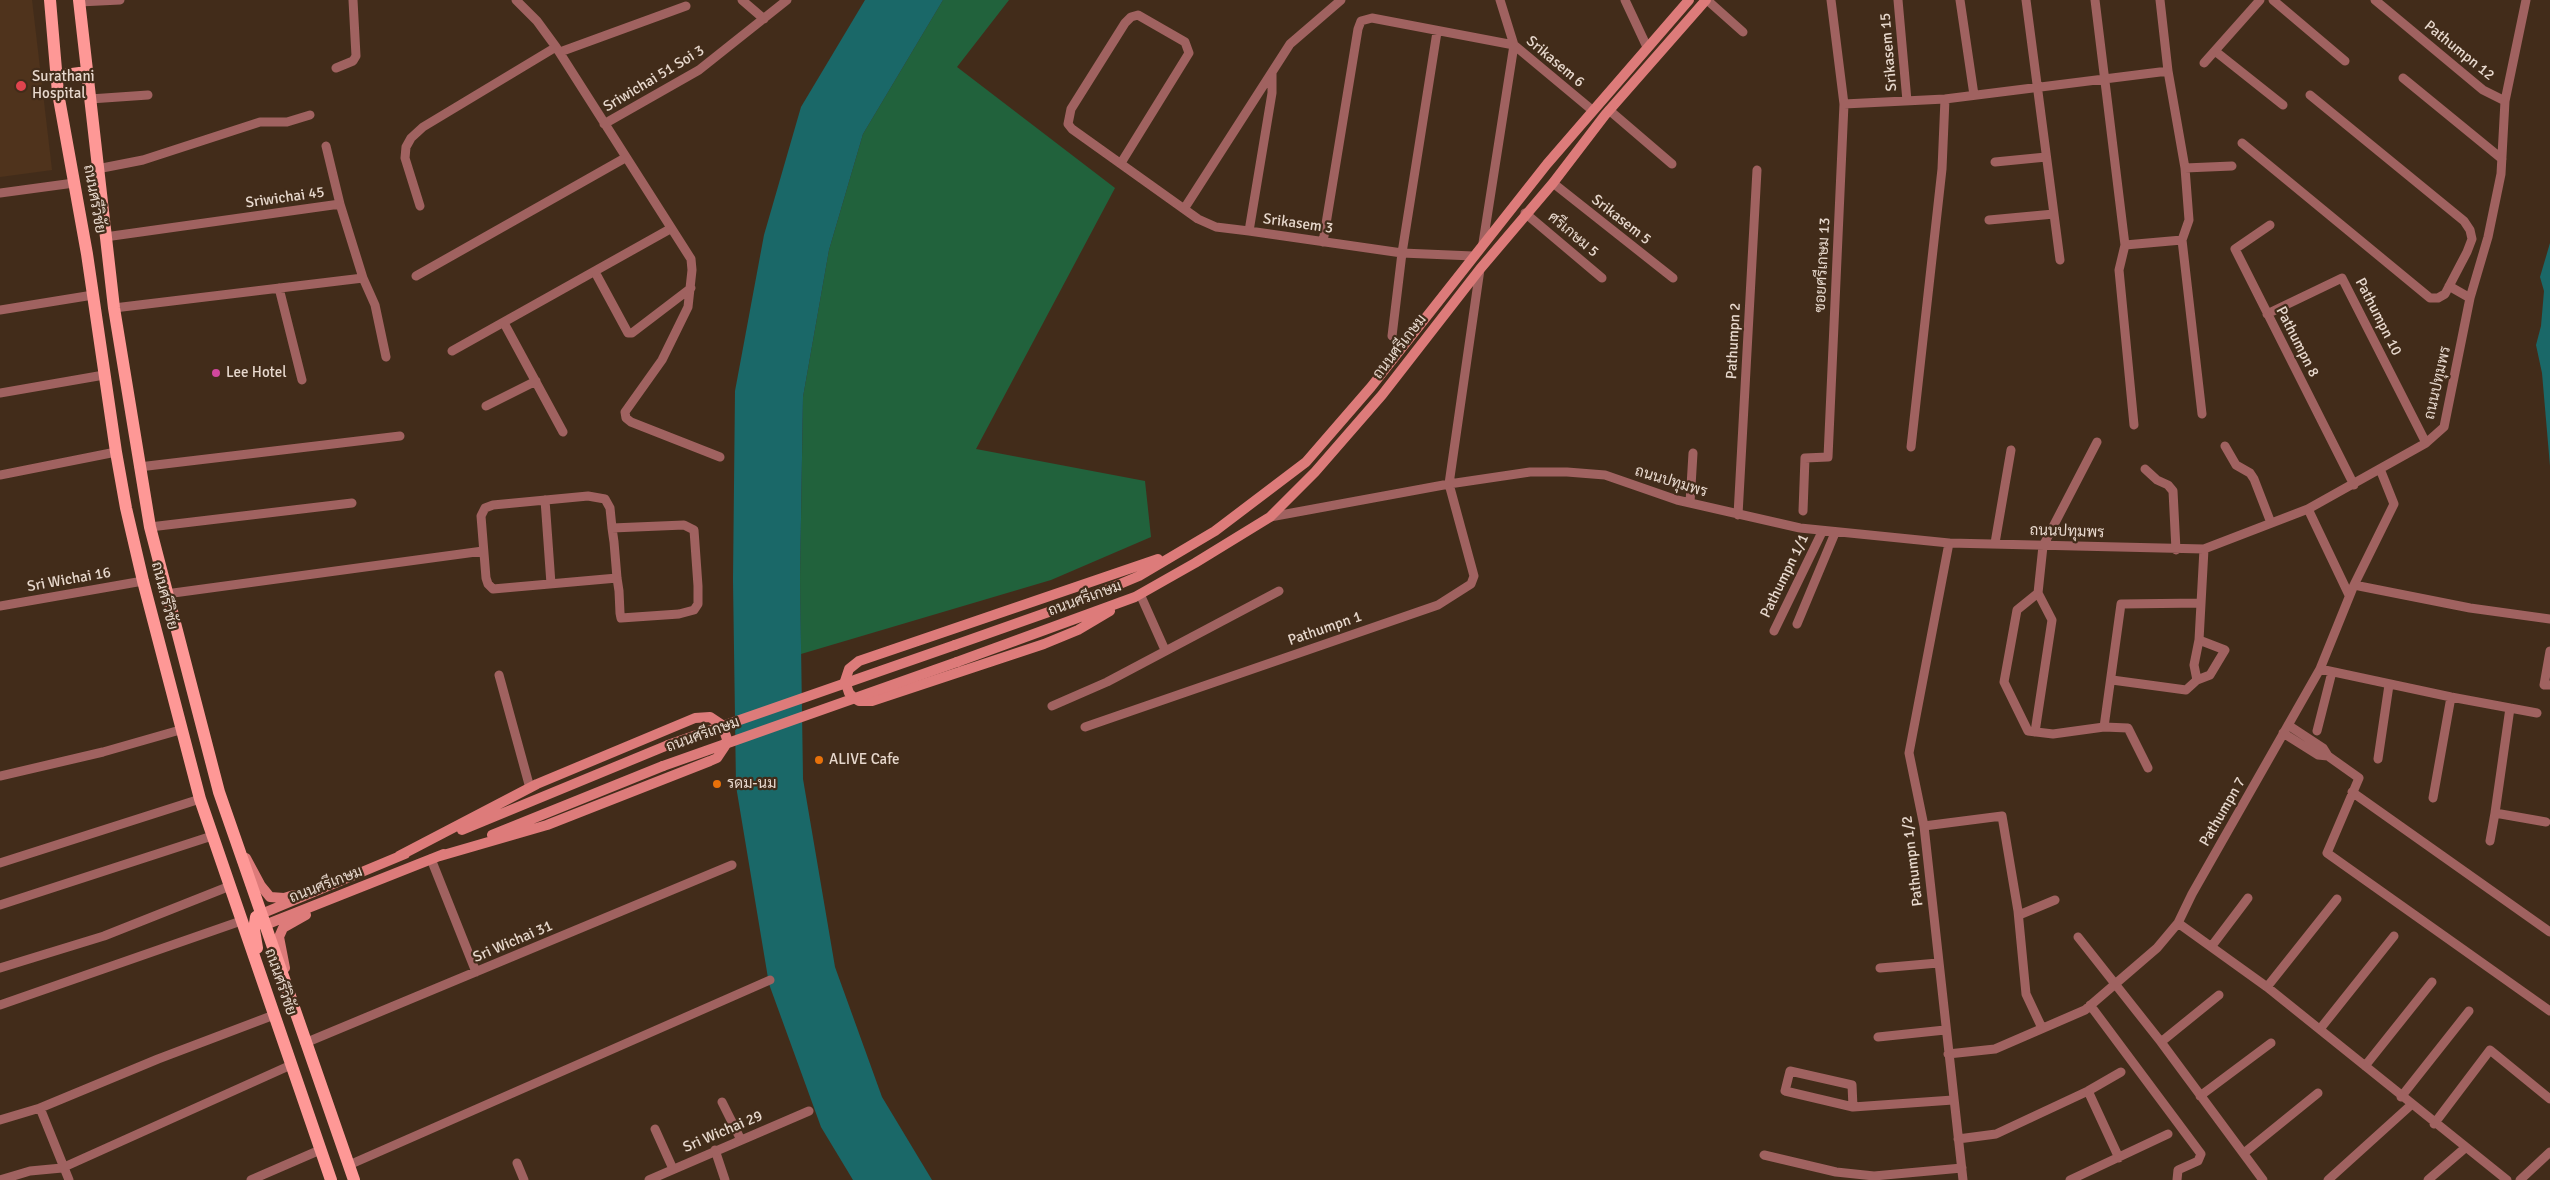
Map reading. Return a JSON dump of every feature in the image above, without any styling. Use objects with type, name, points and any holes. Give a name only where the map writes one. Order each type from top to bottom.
[{"type":"main road","name":"ถนนศรีวิชัย","points":[[50,0],[57,76],[93,295],[116,452],[126,508],[143,581],[180,730],[200,799],[329,1176]]},
{"type":"main road","name":"ถนนศรีเกษม","points":[[260,921],[350,877],[668,745],[1077,602],[1130,579],[1173,557],[1215,531],[1306,462],[1371,387],[1473,256],[1592,110],[1688,0]]},
{"type":"main road","name":"ถนนศรีเกษม","points":[[260,921],[354,890],[663,766],[957,662],[1137,595],[1270,517],[1315,472],[1382,396],[1480,269],[1552,183],[1609,110],[1707,0]]},
{"type":"main road","name":"ถนนศรีวิชัย","points":[[79,1],[114,308],[150,527],[199,724],[260,921],[292,1003],[354,1180]]},
{"type":"main road","points":[[57,76],[87,72]]},
{"type":"main road","points":[[1137,595],[1078,630],[872,701],[860,701],[849,694],[845,681],[849,669],[859,661],[1135,568],[1170,555],[1215,531]]},
{"type":"main road","points":[[399,856],[530,788],[696,718],[703,716],[717,720],[722,725],[727,739],[722,752],[710,761],[547,825],[435,858]]},
{"type":"main road","points":[[180,730],[199,724]]},
{"type":"main road","points":[[232,830],[261,886],[270,897],[284,898],[350,877]]},
{"type":"main road","points":[[292,1003],[279,937],[283,928],[354,890]]},
{"type":"main road","points":[[232,892],[244,916],[260,921],[256,942],[263,964],[268,997]]},
{"type":"main road","points":[[329,1176],[349,1165]]},
{"type":"street","points":[[79,1],[120,0]]},
{"type":"street","points":[[336,68],[353,61],[356,56],[353,0]]},
{"type":"street","points":[[516,0],[536,20],[558,49],[625,158],[691,259],[691,288],[688,307],[669,348],[625,415],[631,422],[720,456]]},
{"type":"street","points":[[742,0],[764,19]]},
{"type":"street","name":"Sriwichai 51 Soi 3","points":[[604,124],[699,70],[787,0]]},
{"type":"street","points":[[1184,209],[1290,44],[1341,0]]},
{"type":"street","name":"Srikasem 6","points":[[1500,0],[1514,46],[1592,110]]},
{"type":"street","points":[[1625,0],[1647,47]]},
{"type":"street","points":[[1707,0],[1743,32]]},
{"type":"street","name":"ซอยศรีเกษม 13","points":[[1803,511],[1805,458],[1828,457],[1844,104],[1831,0]]},
{"type":"street","points":[[1898,0],[1906,0]]},
{"type":"street","name":"Srikasem 15","points":[[1898,0],[1907,101]]},
{"type":"street","points":[[1960,0],[1974,95]]},
{"type":"street","points":[[2026,0],[2060,260]]},
{"type":"street","points":[[2095,0],[2125,245],[2118,270],[2134,425]]},
{"type":"street","points":[[2160,0],[2168,71],[2185,168],[2189,220],[2182,240],[2202,414]]},
{"type":"street","points":[[2204,63],[2260,0]]},
{"type":"street","points":[[2273,0],[2345,61]]},
{"type":"street","name":"Pathumpn 12","points":[[2375,0],[2483,90],[2504,101]]},
{"type":"street","name":"ถนนปทุมพร","points":[[1270,517],[1448,484],[1530,472],[1604,475],[1690,503],[1822,532],[1949,543],[2176,550],[2204,549],[2308,509],[2354,485],[2426,443],[2444,427],[2470,298],[2488,237],[2501,174],[2504,101],[2526,0]]},
{"type":"street","points":[[420,206],[405,158],[406,147],[411,138],[423,127],[558,49],[686,6]]},
{"type":"street","points":[[1121,163],[1189,53],[1185,42],[1138,15],[1132,17],[1125,24],[1071,109],[1067,119],[1072,128],[1198,219],[1216,227],[1249,231]]},
{"type":"street","points":[[1323,242],[1361,21],[1366,18],[1514,46],[1483,244]]},
{"type":"street","points":[[1392,336],[1402,253],[1437,32]]},
{"type":"street","points":[[2215,51],[2283,105]]},
{"type":"street","points":[[1844,104],[1945,98],[2168,71]]},
{"type":"street","name":"Srikasem 3","points":[[1272,72],[1272,93],[1249,231],[1402,253],[1473,256]]},
{"type":"street","points":[[2403,78],[2502,159]]},
{"type":"street","points":[[90,99],[148,95]]},
{"type":"street","points":[[2242,143],[2430,298],[2438,298],[2445,294],[2472,239],[2470,230],[2464,221],[2310,95]]},
{"type":"street","points":[[1911,447],[1942,168],[1945,98]]},
{"type":"street","points":[[1609,110],[1672,164]]},
{"type":"street","points":[[97,169],[143,160],[260,122],[287,122],[310,115]]},
{"type":"street","points":[[326,146],[340,204]]},
{"type":"street","points":[[1995,162],[2046,157]]},
{"type":"street","points":[[416,276],[625,158]]},
{"type":"street","points":[[2185,168],[2232,166]]},
{"type":"street","name":"Pathumpn 2","points":[[1738,515],[1757,170]]},
{"type":"street","points":[[0,193],[74,183]]},
{"type":"street","name":"Srikasem 5","points":[[1552,183],[1672,278]]},
{"type":"street","name":"Sriwichai 45","points":[[105,236],[340,204],[363,278],[375,306],[386,357]]},
{"type":"street","name":"ศรีเกษม 5","points":[[1525,213],[1602,278]]},
{"type":"street","points":[[1990,220],[2054,214]]},
{"type":"street","name":"Pathumpn 8","points":[[2270,225],[2235,249],[2354,485]]},
{"type":"street","points":[[452,352],[670,228]]},
{"type":"street","points":[[2125,245],[2182,240]]},
{"type":"street","points":[[1448,484],[1480,269]]},
{"type":"street","points":[[594,272],[628,333],[632,333],[691,288]]},
{"type":"street","points":[[114,308],[363,278]]},
{"type":"street","name":"Pathumpn 10","points":[[2268,314],[2342,278],[2426,443]]},
{"type":"street","points":[[2449,286],[2470,298]]},
{"type":"street","points":[[279,288],[302,380]]},
{"type":"street","points":[[0,310],[93,295]]},
{"type":"street","points":[[504,322],[563,432]]},
{"type":"street","points":[[0,393],[104,376]]},
{"type":"street","points":[[486,406],[536,381]]},
{"type":"street","points":[[139,467],[400,436]]},
{"type":"street","points":[[2035,732],[2052,620],[2038,592],[2043,546],[2097,442]]},
{"type":"street","points":[[2224,446],[2236,465],[2250,473],[2254,479],[2271,523]]},
{"type":"street","points":[[1995,543],[2011,450]]},
{"type":"street","points":[[0,475],[116,452]]},
{"type":"street","points":[[1690,503],[1693,453]]},
{"type":"street","points":[[2145,468],[2157,480],[2168,485],[2172,491],[2176,550]]},
{"type":"street","name":"Pathumpn 7","points":[[1948,1054],[1995,1049],[2090,1005],[2115,986],[2157,948],[2178,923],[2192,894],[2320,669],[2349,595],[2394,504],[2380,469]]},
{"type":"street","name":"Pathumpn 1","points":[[1085,728],[1438,604],[1471,584],[1474,576],[1448,484]]},
{"type":"street","points":[[612,528],[689,526],[695,533],[698,604],[689,612],[624,620],[620,613],[617,578],[612,528],[610,508],[605,499],[588,496],[493,505],[486,508],[481,516],[486,578],[488,584],[493,589],[617,578]]},
{"type":"street","points":[[544,500],[551,584]]},
{"type":"street","points":[[150,527],[352,502]]},
{"type":"street","points":[[2308,509],[2349,595]]},
{"type":"street","name":"Pathumpn 1/1","points":[[1774,632],[1822,532]]},
{"type":"street","points":[[1797,624],[1835,533]]},
{"type":"street","name":"Pathumpn 1/2","points":[[1949,543],[1909,753],[1924,826],[1963,1180]]},
{"type":"street","points":[[2197,680],[2194,665],[2200,640],[2204,549]]},
{"type":"street","points":[[166,594],[483,551]]},
{"type":"street","name":"Sri Wichai 16","points":[[0,606],[143,581]]},
{"type":"street","points":[[2354,585],[2470,608],[2550,619]]},
{"type":"street","points":[[1052,706],[1107,682],[1279,591]]},
{"type":"street","points":[[2038,592],[2018,610],[2004,682],[2028,731],[2053,734],[2104,727],[2128,728],[2148,768]]},
{"type":"street","points":[[1137,595],[1165,650]]},
{"type":"street","points":[[2104,727],[2122,604],[2201,603]]},
{"type":"street","points":[[2112,680],[2186,690],[2197,680],[2210,675],[2225,650],[2200,640]]},
{"type":"street","points":[[2550,651],[2544,685],[2550,685]]},
{"type":"street","points":[[2320,669],[2389,685],[2537,713]]},
{"type":"street","points":[[2316,731],[2332,672]]},
{"type":"street","points":[[499,674],[530,788]]},
{"type":"street","points":[[2378,759],[2389,685]]},
{"type":"street","points":[[2434,798],[2451,697]]},
{"type":"street","points":[[2490,841],[2510,708]]},
{"type":"street","points":[[2286,729],[2318,756],[2328,756],[2358,778],[2326,853],[2550,1011]]},
{"type":"street","points":[[0,776],[103,752],[180,730]]},
{"type":"street","points":[[2352,792],[2550,932]]},
{"type":"street","points":[[0,863],[200,799]]},
{"type":"street","points":[[2495,813],[2546,822]]},
{"type":"street","points":[[1924,826],[2002,816],[2019,915],[2026,994],[2042,1028]]},
{"type":"street","points":[[0,906],[212,836]]},
{"type":"street","points":[[435,858],[476,972]]},
{"type":"street","name":"Sri Wichai 31","points":[[305,1044],[732,865]]},
{"type":"street","points":[[0,968],[104,936],[232,892]]},
{"type":"street","points":[[2211,947],[2248,898]]},
{"type":"street","points":[[2267,987],[2337,899]]},
{"type":"street","points":[[2019,915],[2055,900]]},
{"type":"street","points":[[0,1005],[241,922]]},
{"type":"street","points":[[2178,923],[2267,987],[2434,1124],[2507,1180]]},
{"type":"street","points":[[2320,1029],[2394,936]]},
{"type":"street","points":[[2078,937],[2161,1042],[2263,1180]]},
{"type":"street","points":[[1880,968],[1938,963]]},
{"type":"street","points":[[349,1165],[770,980]]},
{"type":"street","points":[[2365,1066],[2432,982]]},
{"type":"street","points":[[2161,1042],[2220,995]]},
{"type":"street","points":[[2090,1005],[2202,1154],[2198,1161],[2178,1170],[2177,1180]]},
{"type":"street","points":[[2401,1097],[2469,1011]]},
{"type":"street","points":[[0,1120],[40,1108],[158,1059],[274,1015]]},
{"type":"street","points":[[1878,1037],[1945,1030]]},
{"type":"street","points":[[2200,1096],[2270,1043]]},
{"type":"street","points":[[2434,1124],[2490,1050],[2550,1099]]},
{"type":"street","points":[[0,1180],[30,1171],[62,1168],[292,1065]]},
{"type":"street","points":[[1853,1107],[1852,1085],[1790,1071],[1785,1091],[1853,1107],[1953,1100]]},
{"type":"street","points":[[1958,1139],[1996,1134],[2088,1091],[2121,1072]]},
{"type":"street","points":[[2088,1091],[2119,1158]]},
{"type":"street","points":[[2244,1153],[2318,1093]]},
{"type":"street","points":[[722,1102],[741,1140]]},
{"type":"street","points":[[2328,1180],[2411,1105]]},
{"type":"street","points":[[40,1108],[68,1180]]},
{"type":"street","name":"Sri Wichai 29","points":[[649,1180],[809,1111]]},
{"type":"street","points":[[655,1130],[673,1169]]},
{"type":"street","points":[[2070,1180],[2168,1134]]},
{"type":"street","points":[[2428,1180],[2466,1148]]},
{"type":"street","points":[[252,1180],[320,1150]]},
{"type":"street","points":[[716,1150],[725,1180]]},
{"type":"street","points":[[2520,1180],[2550,1152]]},
{"type":"street","points":[[1764,1155],[1836,1172],[1874,1178],[1962,1168]]},
{"type":"street","points":[[517,1163],[524,1180]]},
{"type":"shaded area","name":"Surathani Hospital","points":[[0,0],[32,0],[52,170],[0,177]]},
{"type":"green space","points":[[943,0],[1009,0],[957,67],[1115,188],[976,449],[1145,481],[1151,537],[1051,580],[801,654],[800,579],[803,397],[829,250],[863,134]]},
{"type":"water","points":[[865,0],[943,0],[863,134],[829,250],[803,397],[800,579],[803,779],[835,967],[882,1097],[932,1180],[853,1180],[821,1127],[769,984],[736,786],[733,580],[735,391],[764,235],[801,107]]},
{"type":"water","points":[[2550,243],[2550,466],[2542,373],[2536,345],[2541,326],[2544,291],[2540,277]]},
{"type":"place","name":"Surathani Hospital","points":[[21,86]]},
{"type":"place","name":"Lee Hotel","points":[[216,373]]},
{"type":"place","name":"ALIVE Cafe","points":[[819,760]]},
{"type":"place","name":"รดม-นม","points":[[717,784]]}]
